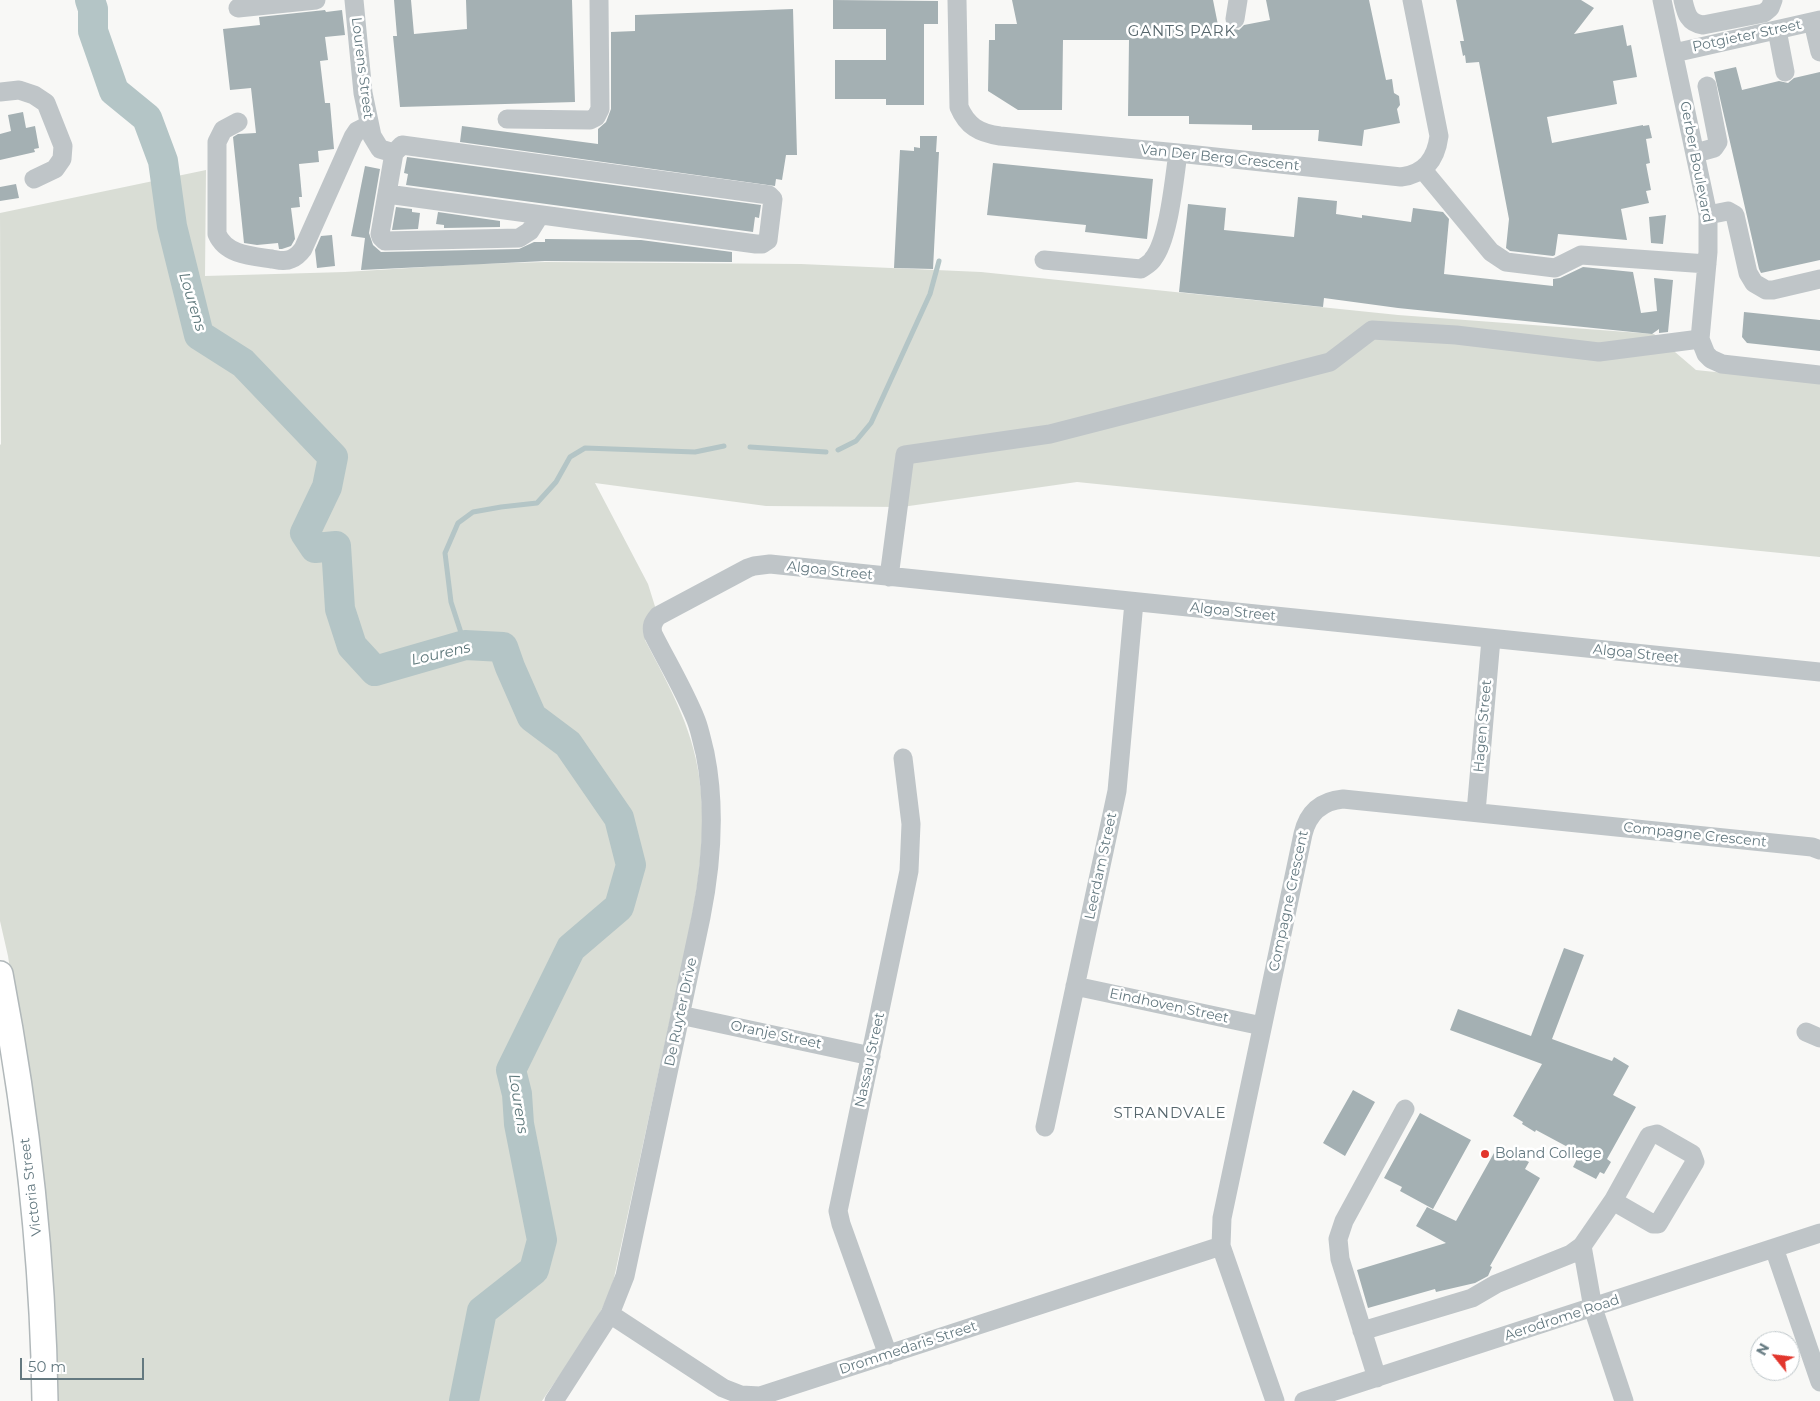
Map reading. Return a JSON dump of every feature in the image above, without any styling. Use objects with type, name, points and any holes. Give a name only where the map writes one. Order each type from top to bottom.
[{"type":"main road","name":"Victoria Street","points":[[0,974],[16,1070],[38,1243],[45,1401]]},
{"type":"street","points":[[238,8],[316,0]]},
{"type":"street","name":"Lourens Street","points":[[354,0],[363,93],[370,131]]},
{"type":"street","points":[[507,118],[590,120],[596,117],[600,109],[599,0]]},
{"type":"street","name":"Van Der Berg Crescent","points":[[957,0],[959,107],[965,119],[976,130],[1000,136],[1395,176],[1411,175],[1422,170]]},
{"type":"street","points":[[1235,19],[1238,0]]},
{"type":"street","points":[[1412,0],[1438,136],[1435,153],[1430,163],[1422,170],[1491,252],[1506,262],[1555,268],[1581,255],[1707,264]]},
{"type":"street","name":"Gerber Boulevard","points":[[1662,0],[1708,215],[1709,240],[1703,346]]},
{"type":"street","points":[[1683,0],[1688,18],[1693,23],[1703,25],[1764,13],[1770,8],[1773,0]]},
{"type":"street","points":[[1816,21],[1820,52]]},
{"type":"street","name":"Potgieter Street","points":[[1674,53],[1816,21]]},
{"type":"street","points":[[1777,30],[1785,72]]},
{"type":"street","points":[[1696,153],[1714,148],[1718,142],[1707,86]]},
{"type":"street","points":[[0,92],[19,90],[34,95],[46,103],[56,128],[63,146],[62,159],[55,169],[34,179]]},
{"type":"street","points":[[238,122],[223,130],[217,142],[217,234],[221,242],[232,250],[246,256],[287,261],[296,257],[303,249],[357,131],[370,131],[380,149],[394,154]]},
{"type":"street","points":[[387,194],[762,244],[768,240],[769,236],[773,199],[769,195],[402,145],[394,154],[387,194],[380,234],[385,241],[519,238],[530,231],[540,215]]},
{"type":"street","points":[[1044,260],[1141,269],[1153,260],[1165,234],[1178,153]]},
{"type":"street","points":[[1708,215],[1728,211],[1735,215],[1748,273],[1754,283],[1760,288],[1773,290],[1820,279]]},
{"type":"street","points":[[889,577],[905,456],[1050,434],[1330,362],[1372,330],[1456,335],[1599,352],[1703,346],[1711,358],[1722,364],[1820,375]]},
{"type":"street","name":"Algoa Street","points":[[658,616],[754,566],[770,564],[1820,672]]},
{"type":"street","name":"Leerdam Street","points":[[1045,1127],[1117,790],[1134,602]]},
{"type":"street","name":"De Ruyter Drive","points":[[554,1401],[610,1314],[625,1276],[706,891],[712,840],[708,766],[697,720],[651,628],[653,621],[658,616]]},
{"type":"street","name":"Hagen Street","points":[[1476,812],[1491,639]]},
{"type":"street","name":"Nassau Street","points":[[888,1355],[841,1224],[838,1210],[909,871],[911,824],[903,758]]},
{"type":"street","name":"Compagne Crescent","points":[[1275,1401],[1221,1246],[1222,1218],[1303,834],[1312,813],[1326,802],[1343,799],[1812,847],[1820,850]]},
{"type":"street","name":"Eindhoven Street","points":[[1075,986],[1262,1026]]},
{"type":"street","name":"Oranje Street","points":[[680,1015],[871,1056]]},
{"type":"street","points":[[1377,1378],[1340,1259],[1338,1239],[1344,1221],[1405,1110]]},
{"type":"street","points":[[1362,1331],[1472,1298],[1496,1284],[1571,1254],[1582,1246],[1613,1201],[1649,1136],[1657,1134],[1692,1154],[1695,1158],[1695,1162],[1658,1224],[1653,1224],[1613,1201]]},
{"type":"street","name":"Aerodrome Road","points":[[1304,1401],[1820,1233]]},
{"type":"street","name":"Drommedaris Street","points":[[610,1314],[723,1388],[741,1396],[760,1396],[1221,1246]]},
{"type":"street","points":[[1582,1246],[1593,1308],[1624,1401]]},
{"type":"street","points":[[1774,1248],[1820,1382]]},
{"type":"shaded area","points":[[206,170],[205,276],[345,272],[474,264],[546,262],[801,264],[981,272],[1398,315],[1654,334],[1696,370],[1820,383],[1820,557],[1077,482],[902,507],[766,506],[595,483],[648,584],[658,616],[653,634],[645,640],[678,706],[691,740],[699,776],[702,836],[696,896],[614,1278],[593,1326],[542,1401],[54,1401],[40,1165],[8,956],[0,921],[0,213]]},
{"type":"building","points":[[394,0],[411,0],[414,34],[467,29],[466,0],[572,0],[575,102],[400,107],[393,36],[397,36]]},
{"type":"building","points":[[833,0],[938,1],[938,24],[924,24],[924,105],[886,105],[886,99],[835,99],[835,60],[886,60],[886,29],[833,29]]},
{"type":"building","points":[[1012,0],[1213,0],[1219,30],[1229,28],[1239,30],[1244,25],[1270,20],[1266,0],[1369,0],[1386,80],[1392,79],[1394,93],[1399,96],[1400,105],[1397,109],[1400,123],[1364,130],[1362,146],[1318,141],[1319,130],[1252,130],[1252,125],[1189,124],[1189,116],[1128,116],[1129,40],[1063,40],[1062,110],[1018,110],[988,91],[989,40],[995,40],[995,24],[1017,24]]},
{"type":"building","points":[[1456,0],[1581,0],[1594,8],[1574,34],[1623,25],[1627,46],[1631,45],[1637,77],[1613,81],[1617,104],[1547,117],[1552,143],[1649,125],[1652,138],[1646,139],[1650,163],[1646,164],[1651,190],[1646,191],[1649,203],[1621,209],[1627,240],[1558,234],[1555,255],[1553,256],[1510,251],[1506,248],[1509,219],[1479,62],[1466,63],[1465,55],[1463,56],[1460,41],[1464,41]]},
{"type":"building","points":[[793,9],[797,155],[786,155],[782,180],[776,179],[775,186],[460,142],[462,126],[598,144],[598,129],[606,122],[611,109],[611,32],[635,31],[635,15]]},
{"type":"building","points":[[325,10],[326,12],[342,10],[345,35],[325,37],[328,60],[320,61],[325,103],[330,103],[334,149],[318,151],[319,162],[299,164],[302,197],[299,197],[300,207],[291,208],[295,239],[291,246],[279,249],[278,243],[257,245],[244,243],[233,137],[238,134],[256,133],[251,88],[230,90],[223,29],[260,25],[259,17]]},
{"type":"building","points":[[1736,67],[1742,90],[1779,81],[1788,83],[1794,78],[1820,72],[1820,260],[1761,273],[1759,269],[1714,72]]},
{"type":"building","points":[[23,112],[26,128],[35,126],[39,148],[34,149],[35,152],[0,160],[0,134],[11,131],[8,115]]},
{"type":"building","points":[[920,136],[937,136],[936,152],[939,152],[933,269],[894,268],[900,150],[914,151],[914,147],[920,148]]},
{"type":"building","points":[[407,157],[761,205],[759,218],[755,217],[753,232],[406,185],[408,174],[404,173]]},
{"type":"building","points":[[993,163],[1153,179],[1147,239],[1085,232],[1086,225],[987,215]]},
{"type":"building","points":[[365,166],[380,169],[369,233],[373,245],[381,252],[519,249],[534,242],[545,242],[545,239],[641,240],[732,252],[732,262],[545,261],[361,270],[365,238],[351,236]]},
{"type":"building","points":[[16,184],[19,198],[0,201],[0,187]]},
{"type":"building","points":[[1298,197],[1337,201],[1336,214],[1362,218],[1362,215],[1411,222],[1413,208],[1443,212],[1449,219],[1444,274],[1553,286],[1553,279],[1560,278],[1583,267],[1633,272],[1641,313],[1657,311],[1654,278],[1673,280],[1668,332],[1659,333],[1659,329],[1652,334],[1398,308],[1324,298],[1323,307],[1179,292],[1188,204],[1226,208],[1224,230],[1294,237]]},
{"type":"building","points":[[396,207],[412,209],[412,212],[420,213],[418,229],[392,230]]},
{"type":"building","points":[[438,212],[500,221],[500,227],[444,228],[444,225],[436,224]]},
{"type":"building","points":[[1666,215],[1663,244],[1651,243],[1649,217]]},
{"type":"building","points":[[332,235],[335,266],[317,268],[315,250],[321,236]]},
{"type":"building","points":[[1744,312],[1820,320],[1820,351],[1747,343],[1742,337]]},
{"type":"building","points":[[1564,948],[1584,955],[1552,1039],[1612,1061],[1614,1057],[1629,1066],[1613,1095],[1636,1107],[1607,1159],[1611,1162],[1604,1174],[1600,1172],[1596,1179],[1573,1167],[1577,1159],[1574,1157],[1577,1152],[1536,1130],[1535,1132],[1513,1116],[1542,1064],[1450,1030],[1458,1009],[1531,1036]]},
{"type":"building","points":[[1353,1090],[1375,1102],[1345,1156],[1323,1143]]},
{"type":"building","points":[[1420,1113],[1471,1140],[1433,1209],[1400,1191],[1402,1187],[1384,1178]]},
{"type":"building","points":[[1494,1153],[1510,1161],[1513,1154],[1529,1162],[1525,1169],[1540,1178],[1490,1266],[1492,1267],[1488,1276],[1475,1283],[1436,1292],[1435,1289],[1368,1308],[1357,1270],[1446,1243],[1416,1226],[1427,1207],[1456,1221]]},
{"type":"waterway","name":"Lourens","points":[[90,0],[93,9],[93,31],[114,91],[147,118],[163,161],[172,226],[199,335],[243,363],[333,457],[327,487],[305,533],[315,548],[336,546],[340,609],[352,646],[375,671],[465,645],[503,647],[532,717],[568,744],[619,818],[631,865],[619,907],[571,948],[511,1070],[517,1094],[519,1124],[542,1240],[534,1270],[482,1311],[464,1401]]},
{"type":"waterway","points":[[838,450],[856,441],[871,423],[930,294],[939,261]]},
{"type":"waterway","points":[[465,645],[451,602],[445,553],[458,523],[473,512],[537,503],[556,482],[570,457],[585,448],[695,452],[724,446]]},
{"type":"waterway","points":[[750,447],[826,452]]},
{"type":"place","name":"Boland College","points":[[1485,1154]]},
{"type":"district","name":"GANTS PARK","points":[[1182,32]]},
{"type":"district","name":"STRANDVALE","points":[[1170,1114]]}]
